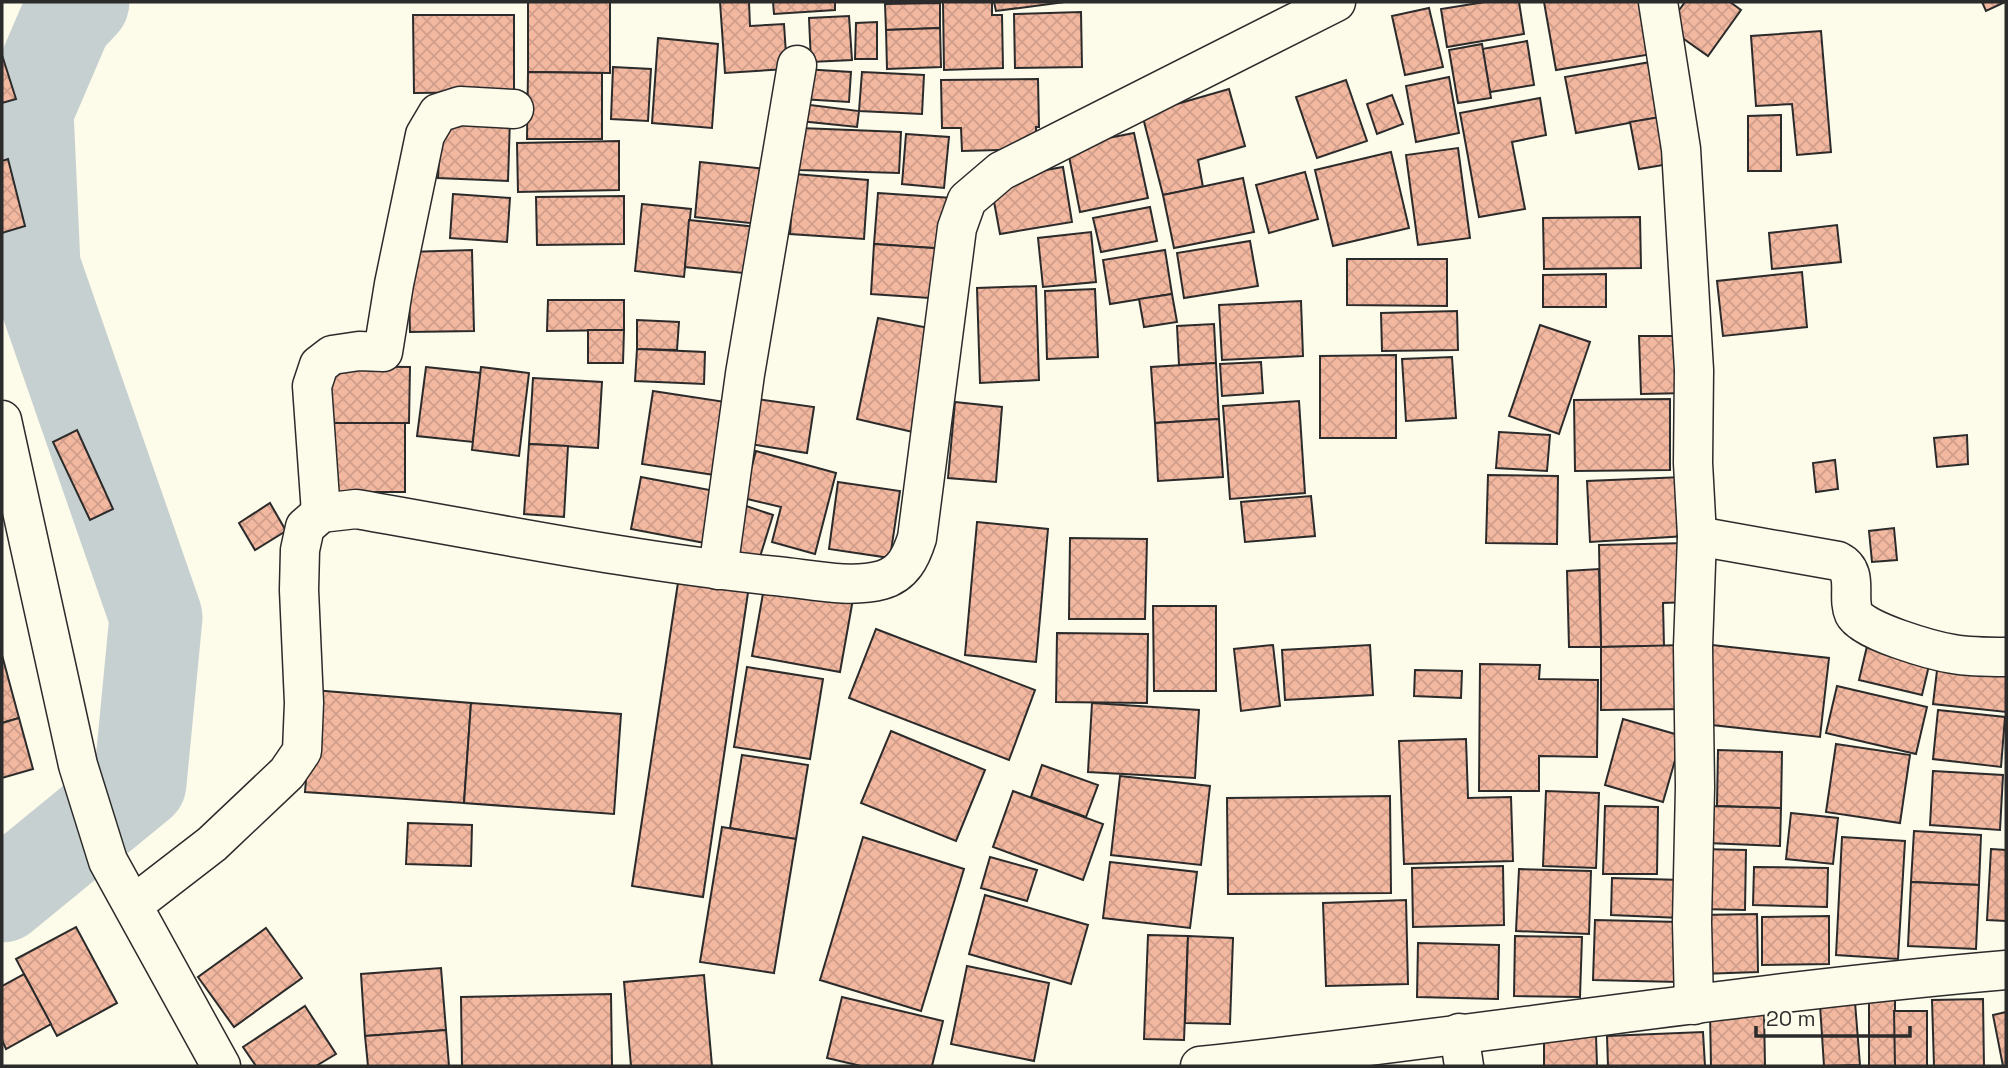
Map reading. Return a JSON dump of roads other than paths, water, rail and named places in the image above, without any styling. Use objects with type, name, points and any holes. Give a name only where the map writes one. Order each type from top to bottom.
[{"type":"street","points":[[133,905],[212,844],[287,773],[302,751],[304,703],[300,550],[305,527],[321,513],[356,509],[718,570],[847,583],[883,580],[906,565],[917,538],[957,228],[967,200],[1001,171],[1335,2]]},
{"type":"street","points":[[1658,2],[1681,149],[1694,370],[1693,463],[1697,536],[1693,646],[1694,1005]]},
{"type":"street","points":[[718,570],[745,374],[797,65]]},
{"type":"street","points":[[321,513],[312,386],[319,365],[332,355],[359,351],[383,352],[394,284],[425,135],[438,113],[460,106],[514,109]]},
{"type":"street","points":[[2,420],[78,765],[108,861],[221,1066]]},
{"type":"street","points":[[1697,536],[1838,561],[1848,568],[1852,581],[1853,608],[1863,624],[1925,647],[1954,654],[2006,657]]},
{"type":"street","points":[[1200,1066],[1338,1051],[1462,1050],[1694,1005],[1921,977],[2006,970]]},
{"type":"waterway","points":[[2,896],[140,783],[156,617],[34,266],[27,111],[66,20],[83,2]]}]
